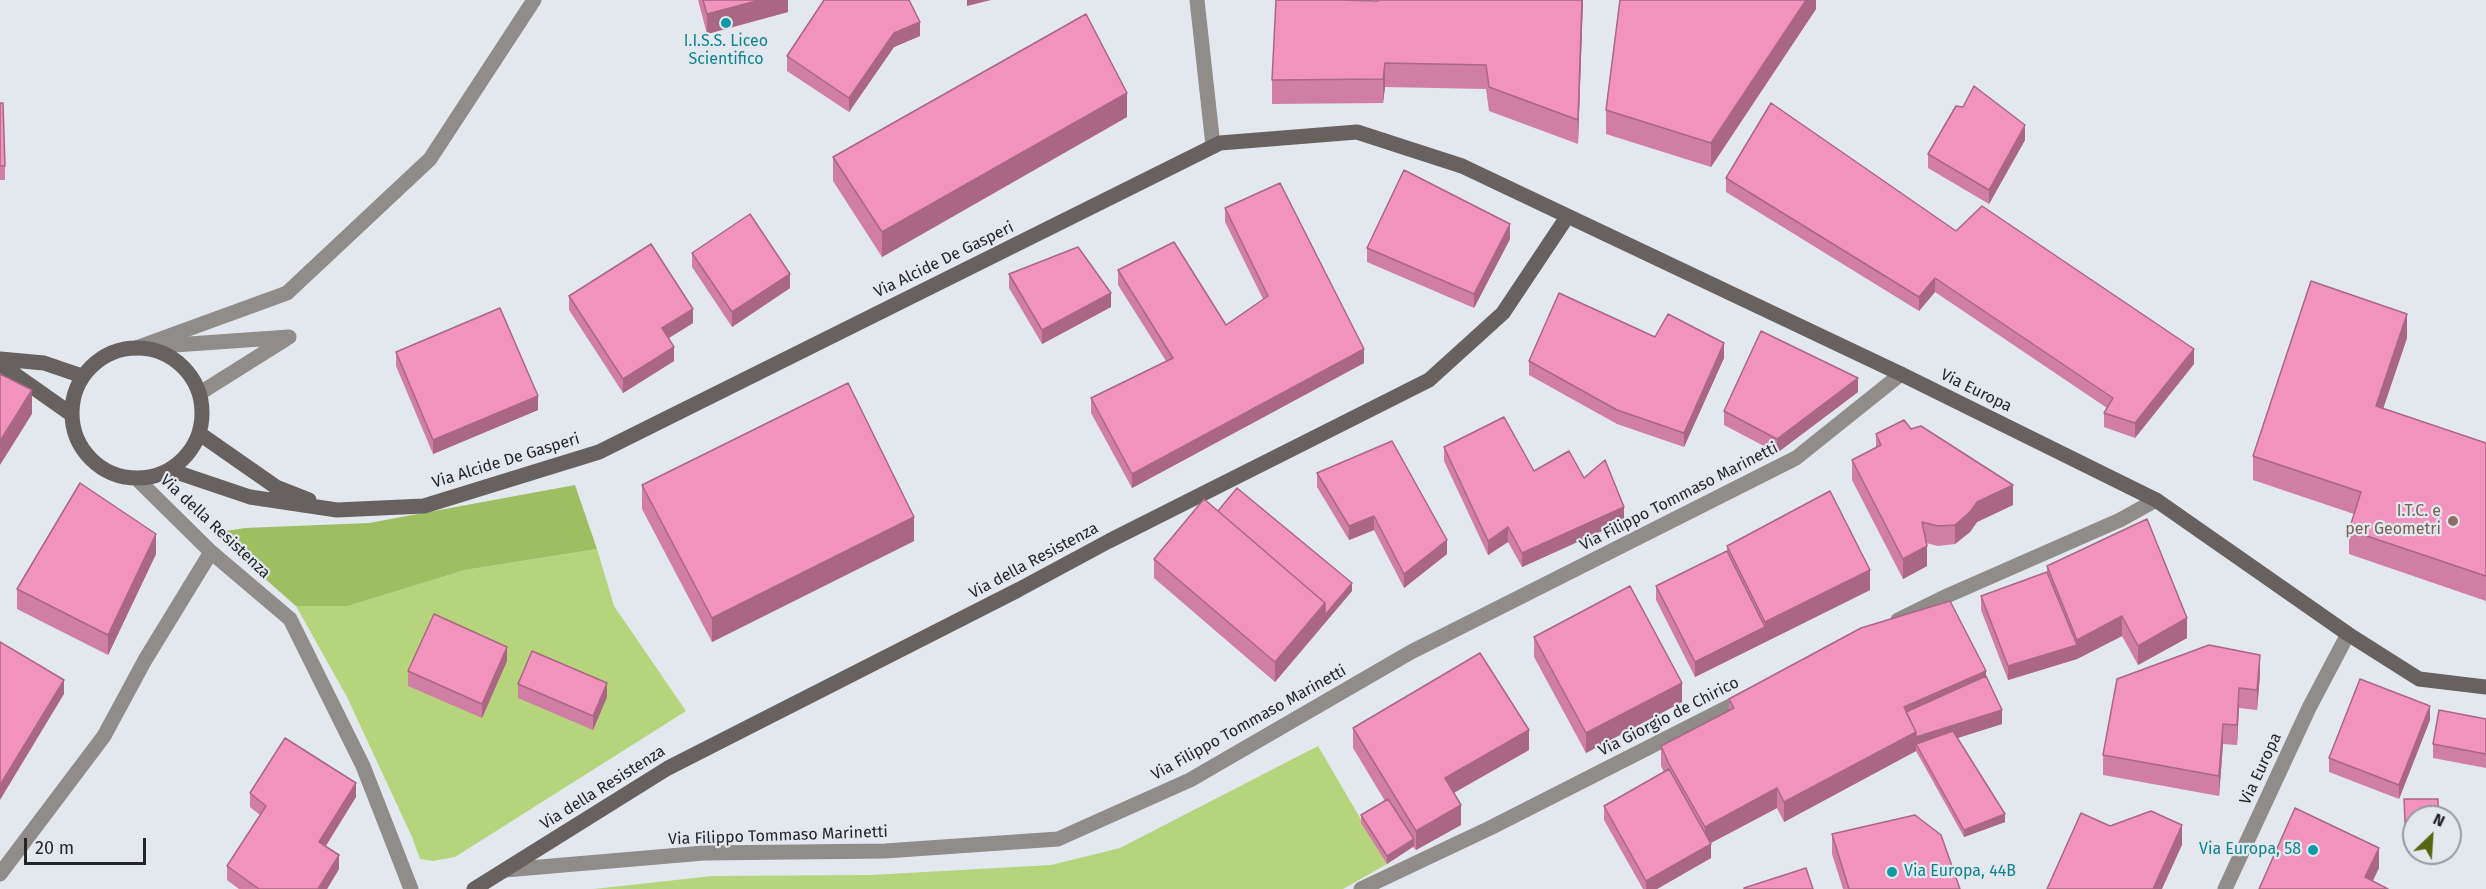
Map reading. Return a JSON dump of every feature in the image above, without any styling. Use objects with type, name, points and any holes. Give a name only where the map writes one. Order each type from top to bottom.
[{"type":"main road","name":"Via Alcide De Gasperi","points":[[337,510],[424,506],[599,452],[1220,143],[1357,132],[1462,166],[1567,217]]},
{"type":"main road","name":"Via Europa","points":[[1567,217],[1901,374],[2156,500],[2348,634],[2419,679],[2486,687]]},
{"type":"main road","name":"Via della Resistenza","points":[[474,889],[668,768],[1018,590],[1109,541],[1429,380],[1503,313],[1567,217]]},
{"type":"main road","points":[[136,348],[156,350],[175,360],[190,374],[200,393],[203,414],[200,434],[190,452],[170,470],[157,476],[137,479],[117,476],[98,466],[84,452],[74,434],[71,414],[74,394],[82,375],[97,361],[116,351],[136,348]]},
{"type":"main road","points":[[0,359],[44,363],[82,375]]},
{"type":"main road","points":[[0,364],[71,414]]},
{"type":"main road","points":[[200,434],[276,487],[337,510]]},
{"type":"main road","points":[[170,470],[250,497],[337,510]]},
{"type":"street","points":[[136,348],[287,294],[430,159],[534,0]]},
{"type":"street","points":[[1197,0],[1213,146]]},
{"type":"street","points":[[136,348],[289,337],[200,393]]},
{"type":"street","name":"Via Filippo Tommaso Marinetti","points":[[505,870],[704,853],[885,851],[1058,839],[1190,780],[1411,652],[1796,458],[1901,374]]},
{"type":"street","name":"Via della Resistenza","points":[[137,479],[211,552],[290,619],[363,766],[411,889]]},
{"type":"street","points":[[1882,628],[1949,595],[2120,520],[2156,500]]},
{"type":"street","points":[[0,874],[104,736],[145,660],[211,552]]},
{"type":"street","name":"Via Europa","points":[[2225,889],[2304,719],[2348,634]]},
{"type":"street","name":"Via Giorgio de Chirico","points":[[1361,889],[1490,828],[1755,693]]},
{"type":"green space","points":[[575,485],[597,549],[465,570],[348,606],[296,606],[213,533],[245,528],[369,523]]},
{"type":"green space","points":[[597,549],[614,606],[686,711],[455,857],[433,861],[420,859],[347,697],[296,606],[348,606],[465,570]]},
{"type":"green space","points":[[1318,746],[1387,864],[1343,889],[594,889],[712,876],[871,875],[1051,865],[1120,848]]},
{"type":"building","points":[[703,0],[760,0],[707,14]]},
{"type":"building","points":[[824,0],[909,0],[920,22],[894,33],[849,98],[787,56]]},
{"type":"building","points":[[1276,0],[1582,0],[1578,120],[1489,87],[1486,65],[1385,63],[1383,79],[1272,80]]},
{"type":"building","points":[[1620,0],[1806,0],[1711,143],[1606,110]]},
{"type":"building","points":[[1086,14],[1127,93],[882,232],[833,157]]},
{"type":"building","points":[[1974,86],[2025,125],[1989,190],[1928,154],[1956,106],[1963,107]]},
{"type":"building","points":[[0,103],[3,103],[5,166],[0,166]]},
{"type":"building","points":[[1771,103],[1956,231],[1982,206],[2194,349],[2135,423],[2104,413],[2113,398],[1935,278],[1919,297],[1726,178]]},
{"type":"building","points":[[1404,170],[1510,224],[1474,294],[1367,248]]},
{"type":"building","points":[[1280,183],[1364,349],[1132,474],[1091,398],[1173,358],[1118,270],[1174,242],[1226,325],[1268,296],[1225,208]]},
{"type":"building","points":[[750,214],[790,274],[732,312],[692,253]]},
{"type":"building","points":[[651,244],[693,309],[662,328],[674,347],[623,379],[569,296]]},
{"type":"building","points":[[1078,247],[1111,293],[1042,330],[1009,274]]},
{"type":"building","points":[[2311,281],[2407,314],[2376,406],[2486,443],[2486,576],[2349,530],[2361,492],[2253,456]]},
{"type":"building","points":[[1559,293],[1655,337],[1668,314],[1724,343],[1684,433],[1617,410],[1529,361]]},
{"type":"building","points":[[500,308],[538,396],[433,440],[396,352]]},
{"type":"building","points":[[1761,331],[1858,378],[1777,439],[1724,411]]},
{"type":"building","points":[[0,374],[32,390],[0,441]]},
{"type":"building","points":[[848,383],[914,517],[712,618],[642,485]]},
{"type":"building","points":[[1504,417],[1534,471],[1569,451],[1584,478],[1605,460],[1624,507],[1522,553],[1508,527],[1488,541],[1444,447]]},
{"type":"building","points":[[1904,420],[1911,429],[1921,426],[2013,485],[1977,502],[1970,512],[1955,525],[1938,526],[1922,522],[1927,546],[1903,559],[1852,460],[1881,445],[1876,434]]},
{"type":"building","points":[[1392,441],[1447,540],[1404,574],[1374,516],[1349,526],[1317,473]]},
{"type":"building","points":[[80,483],[156,534],[108,635],[17,589]]},
{"type":"building","points":[[1237,488],[1352,583],[1325,615],[1325,603],[1218,511]]},
{"type":"building","points":[[1830,491],[1870,570],[1765,622],[1727,546]]},
{"type":"building","points":[[1204,499],[1325,603],[1275,662],[1154,559]]},
{"type":"building","points":[[2147,519],[2187,618],[2138,646],[2122,616],[2077,640],[2047,566]]},
{"type":"building","points":[[1727,551],[1765,627],[1695,662],[1656,586]]},
{"type":"building","points":[[2047,572],[2077,645],[2008,666],[1981,596]]},
{"type":"building","points":[[1630,586],[1682,683],[1586,733],[1534,637]]},
{"type":"building","points":[[1950,601],[1986,671],[1904,707],[1916,732],[1784,802],[1777,788],[1705,827],[1661,746],[1734,708],[1729,699],[1861,628]]},
{"type":"building","points":[[434,614],[507,647],[482,704],[408,671]]},
{"type":"building","points":[[0,642],[64,680],[0,785]]},
{"type":"building","points":[[2209,645],[2260,655],[2257,690],[2239,688],[2237,725],[2223,724],[2219,776],[2103,755],[2117,679]]},
{"type":"building","points":[[532,651],[607,683],[593,716],[518,684]]},
{"type":"building","points":[[1480,653],[1529,730],[1445,778],[1461,805],[1416,831],[1353,728]]},
{"type":"building","points":[[1986,676],[2002,710],[1916,737],[1916,732],[1906,712]]},
{"type":"building","points":[[2360,679],[2430,706],[2399,785],[2329,758]]},
{"type":"building","points":[[2439,710],[2486,719],[2486,754],[2433,744]]},
{"type":"building","points":[[1953,731],[2005,814],[1964,830],[1916,744]]},
{"type":"building","points":[[285,738],[356,783],[319,842],[339,855],[318,889],[259,889],[227,866],[266,806],[250,793]]},
{"type":"building","points":[[1669,769],[1711,844],[1646,881],[1604,806]]},
{"type":"building","points":[[1388,799],[1414,839],[1387,856],[1361,815]]},
{"type":"building","points":[[2404,799],[2438,799],[2438,805],[2404,805]]},
{"type":"building","name":"Via Europa, 58","points":[[2295,808],[2379,848],[2365,877],[2388,889],[2259,889]]},
{"type":"building","points":[[2151,811],[2182,825],[2153,889],[2047,889],[2081,813],[2110,826]]},
{"type":"building","name":"Via Europa, 44B","points":[[1915,815],[1941,835],[1960,889],[1849,889],[1832,834]]},
{"type":"building","points":[[1806,868],[1813,889],[1744,889],[1744,888]]},
{"type":"place","name":"I.I.S.S. Liceo Scientifico","points":[[726,23]]},
{"type":"place","name":"I.T.C. e per Geometri","points":[[2453,521]]},
{"type":"place","name":"Via Europa, 58","points":[[2313,850]]},
{"type":"place","name":"Via Europa, 44B","points":[[1892,872]]}]
